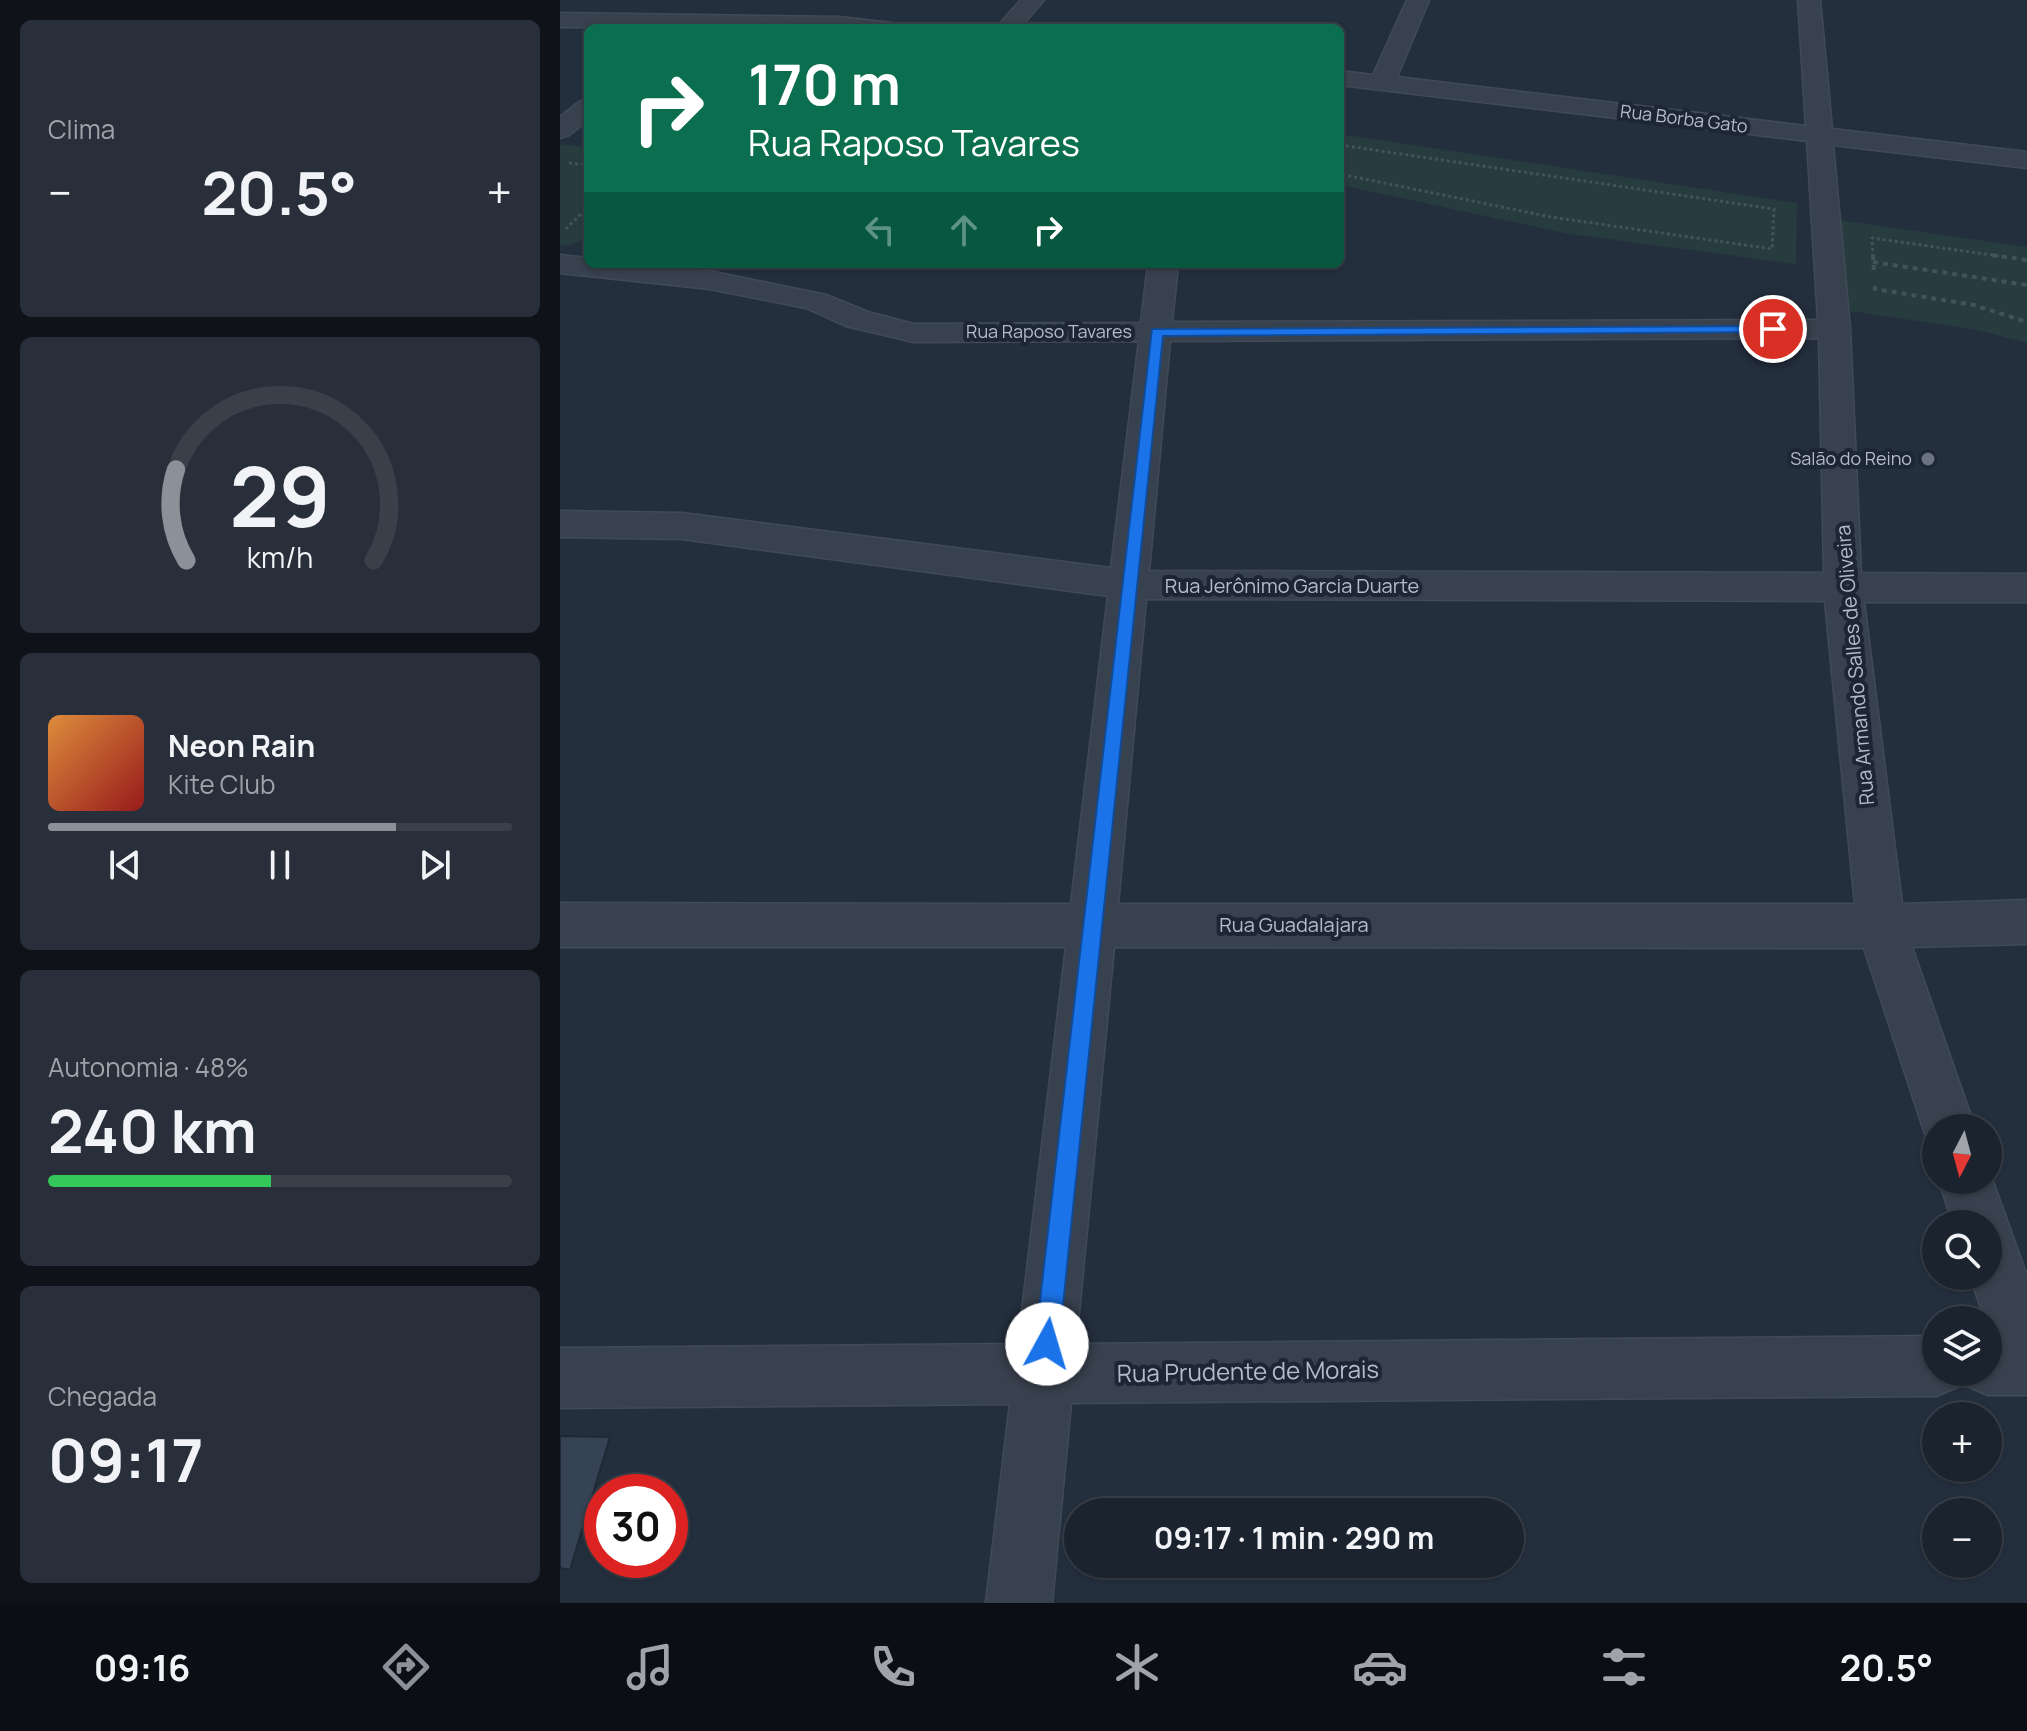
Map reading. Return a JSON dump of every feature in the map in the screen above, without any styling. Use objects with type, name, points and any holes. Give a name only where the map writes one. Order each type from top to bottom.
[{"type":"street","points":[[631,21],[659,0]]},
{"type":"street","points":[[1012,24],[1033,0]]},
{"type":"street","points":[[1382,83],[1418,0]]},
{"type":"street","name":"Rua Armando Salles de Oliveira","points":[[1809,0],[1834,329],[1843,588],[1881,926],[1944,1114]]},
{"type":"street","points":[[560,20],[687,24]]},
{"type":"street","name":"Rua Borba Gato","points":[[1344,78],[2027,160]]},
{"type":"street","points":[[560,130],[584,110]]},
{"type":"street","points":[[560,290],[577,265]]},
{"type":"street","name":"Rua Raposo Tavares","points":[[604,268],[710,280],[815,301],[857,319],[914,333],[1834,329]]},
{"type":"street","points":[[1019,1603],[1131,585],[1163,268]]},
{"type":"street","name":"Rua Jerônimo Garcia Duarte","points":[[560,524],[682,526],[1131,585],[2027,588]]},
{"type":"street","name":"Rua Guadalajara","points":[[560,925],[1881,926],[2027,922]]},
{"type":"street","points":[[2002,1287],[2027,1363],[2002,1364]]},
{"type":"street","name":"Rua Prudente de Morais","points":[[560,1378],[1922,1366]]},
{"type":"path","points":[[1344,146],[1774,209],[1772,249],[1551,217],[1344,175]]},
{"type":"path","points":[[565,230],[584,211]]},
{"type":"path","points":[[2027,260],[1872,238],[1875,289],[1974,305],[2027,322]]},
{"type":"path","points":[[1873,262],[2027,285]]},
{"type":"green space","points":[[1344,135],[1797,203],[1796,264],[1570,234],[1344,186]]},
{"type":"green space","points":[[560,144],[584,147],[584,239],[568,246],[560,245]]},
{"type":"green space","points":[[1839,220],[2027,247],[2027,343],[1978,330],[1850,311]]},
{"type":"building","points":[[560,1436],[610,1437],[599,1474],[584,1474],[584,1523],[570,1570],[560,1568]]},
{"type":"place","name":"Salão do Reino","points":[[1928,459]]},
{"type":"route","points":[[1047,1344],[1157,332],[1773,329]]}]
